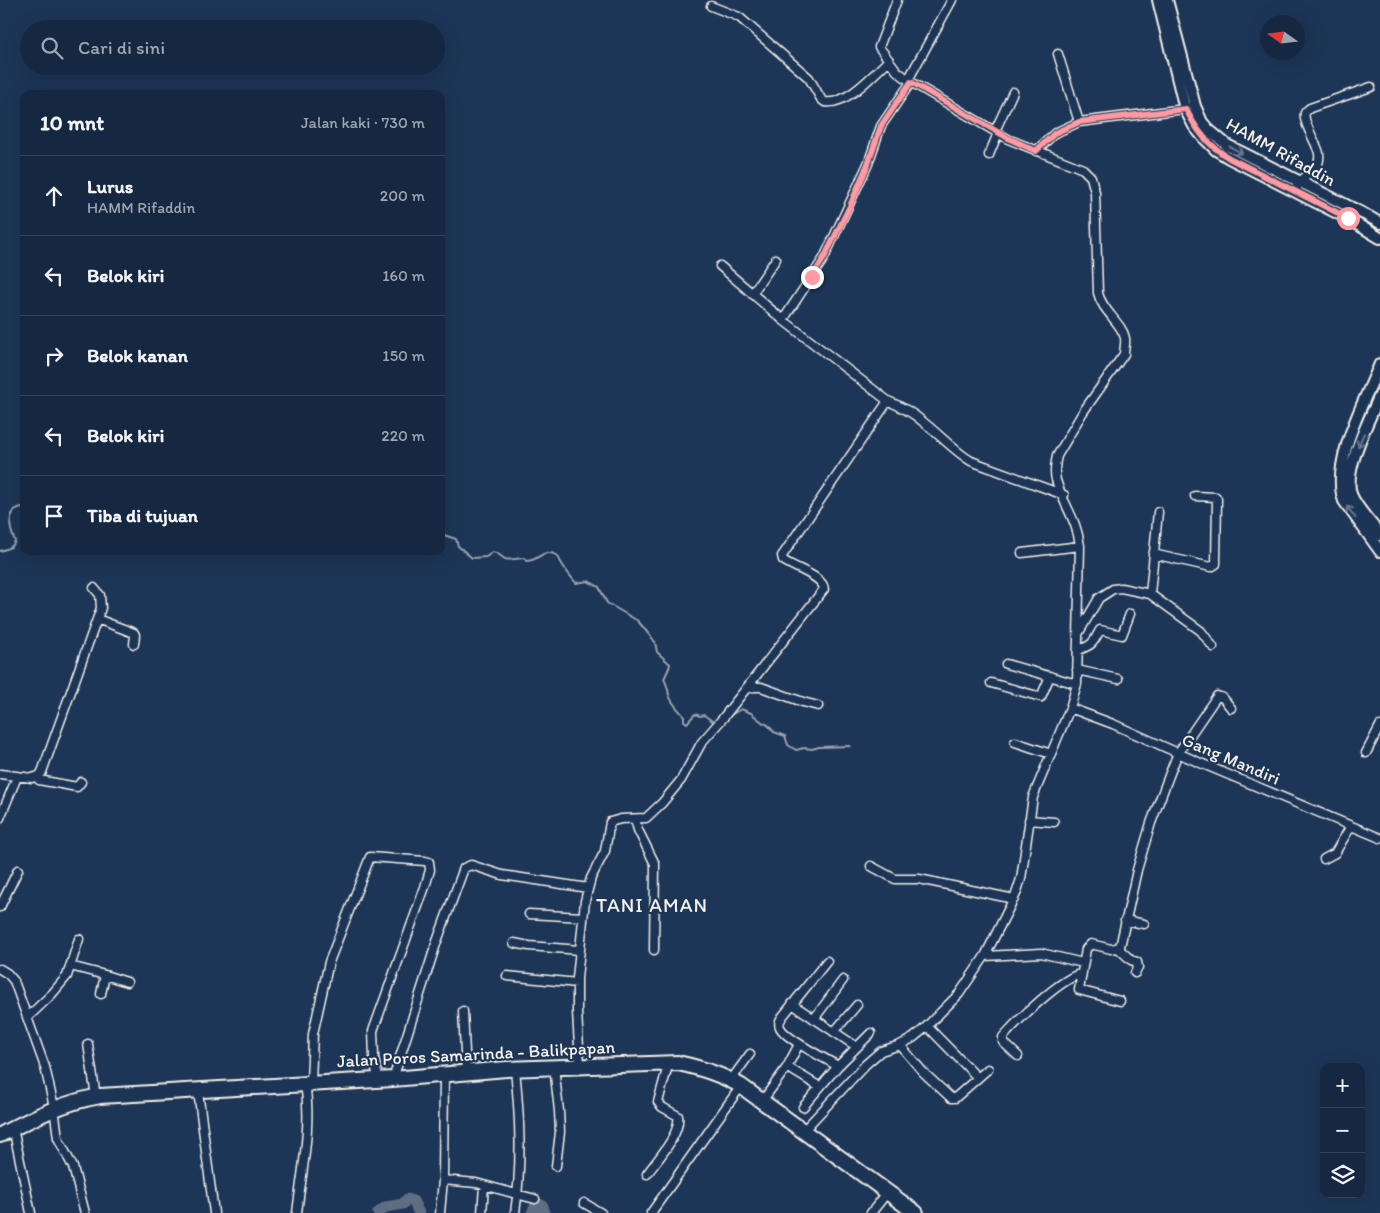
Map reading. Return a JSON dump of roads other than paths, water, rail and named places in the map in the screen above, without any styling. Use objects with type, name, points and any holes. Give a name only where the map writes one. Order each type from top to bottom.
[{"type":"highway","name":"Jalan Poros Samarinda - Balikpapan","points":[[0,1135],[54,1108],[96,1097],[393,1079],[516,1069],[669,1062],[706,1069],[736,1083],[763,1100],[916,1213]]},
{"type":"main road","name":"HAMM Rifaddin","points":[[1158,0],[1186,109],[1194,126],[1216,150],[1229,158],[1364,214],[1380,223]]},
{"type":"main road","name":"HAMM Rifaddin","points":[[1166,0],[1190,93],[1202,122],[1218,139],[1380,238]]},
{"type":"main road","points":[[1380,364],[1343,457],[1339,477],[1340,492],[1344,501],[1380,551]]},
{"type":"main road","points":[[1380,395],[1358,448],[1349,483],[1354,500],[1380,535]]},
{"type":"street","points":[[803,1131],[866,1064],[881,1051],[900,1045],[913,1038],[959,994],[985,956],[1014,899],[1021,879],[1033,797],[1070,708],[1077,684],[1079,533],[1056,480],[1055,464],[1057,456],[1083,412],[1124,354],[1125,337],[1103,306],[1098,293],[1096,192],[1094,181],[1083,169],[1036,151],[996,132],[909,81],[879,48],[897,0]]},
{"type":"street","points":[[783,320],[824,258],[868,164],[881,126],[909,81],[952,0]]},
{"type":"street","points":[[711,6],[739,17],[809,78],[821,99],[825,102],[838,101],[857,89],[889,60]]},
{"type":"street","points":[[1058,54],[1079,122]]},
{"type":"street","points":[[1298,187],[1318,164],[1318,153],[1304,116],[1306,111],[1371,87]]},
{"type":"street","points":[[989,155],[996,132],[1013,92]]},
{"type":"street","points":[[1036,151],[1055,133],[1079,122],[1186,109]]},
{"type":"street","points":[[752,294],[776,259]]},
{"type":"street","points":[[720,266],[783,320],[888,401],[904,408],[922,420],[960,454],[971,461],[1064,495]]},
{"type":"street","points":[[580,1066],[577,982],[583,918],[588,888],[604,851],[610,822],[620,819],[642,819],[648,817],[674,790],[702,742],[746,689],[824,587],[818,578],[784,562],[782,556],[888,401]]},
{"type":"street","points":[[1153,554],[1211,567],[1216,564],[1218,499],[1216,496],[1195,496]]},
{"type":"street","points":[[1150,594],[1158,512]]},
{"type":"street","points":[[1022,553],[1080,546]]},
{"type":"street","points":[[37,778],[42,772],[97,619],[101,602],[100,595],[94,588]]},
{"type":"street","points":[[1078,634],[1099,598],[1108,591],[1121,588],[1150,594],[1204,633],[1213,647]]},
{"type":"street","points":[[1078,650],[1091,646],[1100,630],[1122,635],[1130,614]]},
{"type":"street","points":[[97,619],[134,633],[134,644]]},
{"type":"street","points":[[1006,664],[1077,684]]},
{"type":"street","points":[[1078,670],[1118,679]]},
{"type":"street","points":[[991,683],[1041,696],[1050,676]]},
{"type":"street","points":[[746,689],[761,687],[818,706]]},
{"type":"street","points":[[1120,1001],[1080,991],[1086,949],[1088,945],[1096,944],[1111,949],[1118,948],[1121,944],[1137,870],[1151,823],[1178,753],[1217,696],[1222,698],[1232,708]]},
{"type":"street","name":"Gang Mandiri","points":[[1070,708],[1114,724],[1380,838]]},
{"type":"street","points":[[1366,753],[1379,728]]},
{"type":"street","points":[[1015,742],[1051,754]]},
{"type":"street","points":[[0,774],[37,778],[77,787],[81,782]]},
{"type":"street","points":[[0,818],[17,777]]},
{"type":"street","points":[[635,819],[640,835],[655,864],[654,950]]},
{"type":"street","points":[[1029,820],[1054,822]]},
{"type":"street","points":[[1324,859],[1335,852],[1351,826]]},
{"type":"street","points":[[297,1213],[306,1134],[308,1083],[313,1034],[329,962],[370,857],[425,861],[429,862],[430,867],[425,887],[373,1031],[374,1057],[378,1079]]},
{"type":"street","points":[[393,1079],[436,944],[464,868],[471,866],[502,875],[588,888]]},
{"type":"street","points":[[871,866],[894,879],[919,879],[1014,899]]},
{"type":"street","points":[[0,907],[18,870]]},
{"type":"street","points":[[529,914],[583,918]]},
{"type":"street","points":[[1125,920],[1144,924]]},
{"type":"street","points":[[28,1017],[52,994],[67,976],[79,939]]},
{"type":"street","points":[[514,943],[580,950]]},
{"type":"street","points":[[1118,948],[1123,954],[1137,962],[1138,967],[1135,973]]},
{"type":"street","points":[[985,956],[1041,954],[1083,963]]},
{"type":"street","points":[[827,962],[780,1020],[780,1026],[783,1031],[799,1044],[838,1066]]},
{"type":"street","points":[[70,966],[126,982]]},
{"type":"street","points":[[0,968],[14,981],[28,1017],[45,1067],[58,1138],[72,1167],[85,1213]]},
{"type":"street","points":[[1018,1056],[1003,1042],[1003,1037],[1049,994],[1081,974]]},
{"type":"street","points":[[101,994],[105,975]]},
{"type":"street","points":[[507,976],[577,982]]},
{"type":"street","points":[[814,1019],[843,980]]},
{"type":"street","points":[[792,1004],[857,1047]]},
{"type":"street","points":[[834,1032],[857,1005]]},
{"type":"street","points":[[463,1011],[466,1073]]},
{"type":"street","points":[[927,1026],[978,1078]]},
{"type":"street","points":[[803,1107],[838,1066],[871,1033]]},
{"type":"street","points":[[88,1044],[96,1097]]},
{"type":"street","points":[[763,1100],[787,1067],[799,1044]]},
{"type":"street","points":[[900,1045],[922,1072],[951,1098],[955,1098],[988,1069]]},
{"type":"street","points":[[651,1213],[736,1083],[750,1054]]},
{"type":"street","points":[[647,1174],[676,1132],[679,1123],[678,1116],[662,1107],[658,1102],[669,1062]]},
{"type":"street","points":[[787,1067],[820,1087]]},
{"type":"street","points":[[554,1068],[560,1118],[556,1166]]},
{"type":"street","points":[[515,1213],[520,1161],[520,1116],[516,1069]]},
{"type":"street","points":[[440,1213],[443,1180],[444,1075]]},
{"type":"street","points":[[198,1091],[214,1213]]},
{"type":"street","points":[[13,1128],[31,1213]]},
{"type":"street","points":[[443,1180],[455,1180],[484,1186],[534,1199]]},
{"type":"street","points":[[482,1213],[484,1186]]},
{"type":"street","points":[[871,1213],[887,1193]]},
{"type":"street","points":[[584,1203],[601,1213]]},
{"type":"waterway","points":[[0,551],[9,548],[15,541],[10,526],[11,518],[14,510],[20,507]]},
{"type":"waterway","points":[[445,535],[456,539],[458,546],[472,558],[486,557],[493,552],[505,559],[524,558],[527,561],[536,559],[545,553],[558,556],[576,583],[588,581],[599,587],[607,603],[638,621],[655,642],[657,652],[670,664],[664,679],[670,698],[684,716],[684,721],[687,723],[695,714],[704,715],[715,723]]},
{"type":"waterway","points":[[720,724],[722,725],[731,715],[741,709],[751,713],[768,725],[774,732],[785,736],[788,745],[796,750],[850,746]]},
{"type":"waterway","points":[[378,1213],[386,1207],[403,1204],[407,1199],[413,1201],[419,1213]]},
{"type":"waterway","points":[[532,1213],[537,1203],[543,1206],[544,1213]]},
{"type":"district","name":"TANI AMAN","points":[[652,905]]}]
